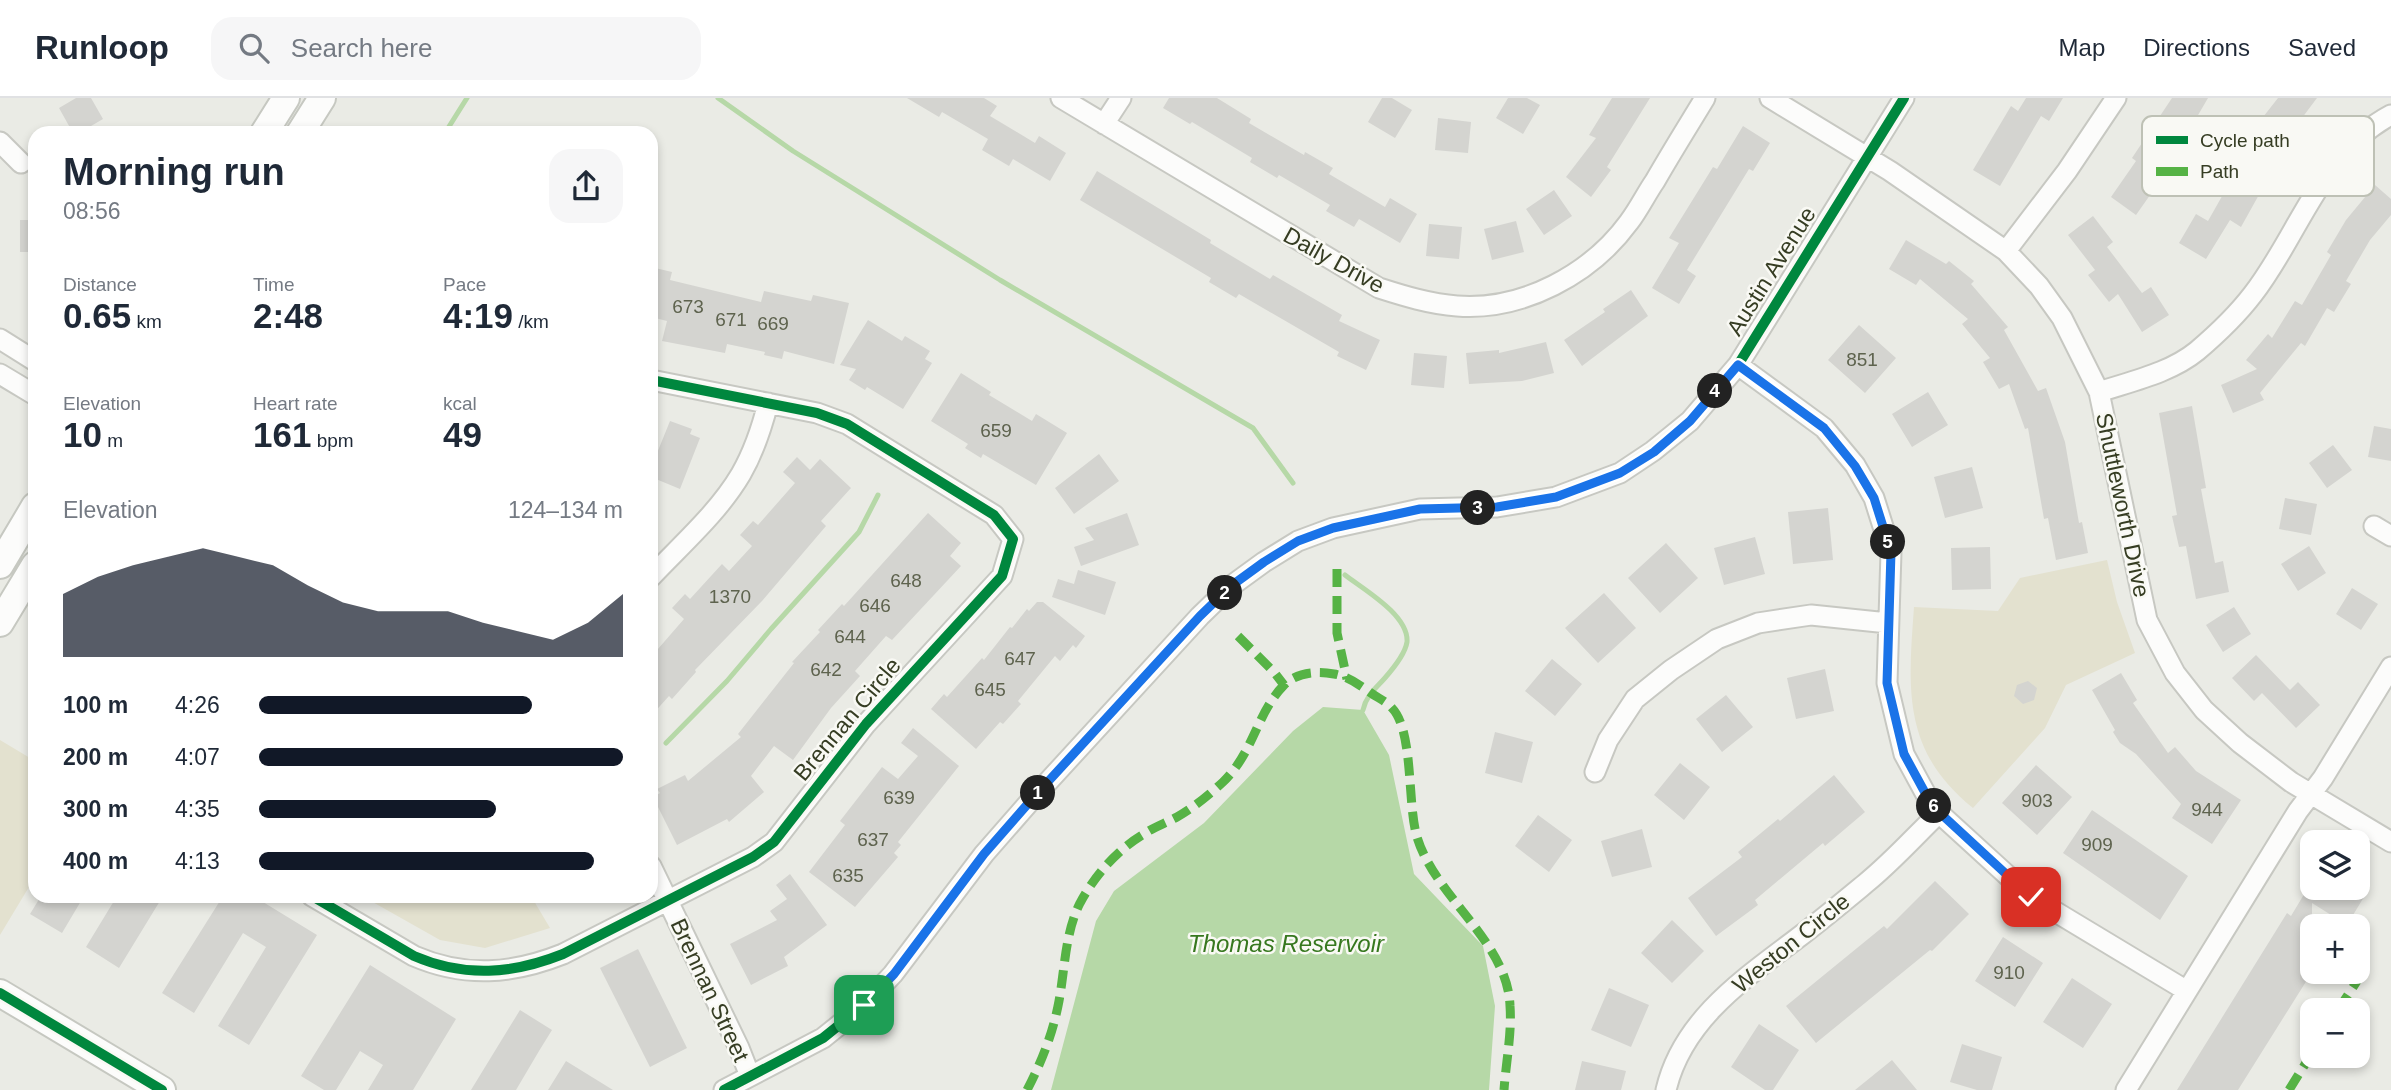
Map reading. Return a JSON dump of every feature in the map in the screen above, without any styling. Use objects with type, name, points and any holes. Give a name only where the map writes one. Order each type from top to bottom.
[{"type":"main road","points":[[268,126],[286,98]]},
{"type":"main road","points":[[304,126],[322,98]]},
{"type":"main road","points":[[0,565],[28,518]]},
{"type":"main road","points":[[0,623],[28,577]]},
{"type":"main road","points":[[0,993],[162,1090]]},
{"type":"street","name":"Daily Drive","points":[[1061,98],[1379,288],[1411,299],[1459,306],[1495,304],[1536,293],[1567,279],[1597,257],[1629,222],[1705,98]]},
{"type":"street","points":[[1104,124],[1121,98]]},
{"type":"street","name":"Shuttleworth Drive","points":[[1770,98],[1867,157],[2006,251],[2039,286],[2062,318],[2099,391],[2147,620],[2175,673],[2204,710],[2240,743],[2311,794],[2391,842]]},
{"type":"street","name":"Austin Avenue","points":[[724,1090],[823,1038],[864,1005],[894,974],[984,854],[1033,798],[1200,616],[1231,586],[1264,562],[1298,541],[1333,528],[1420,509],[1497,507],[1556,497],[1620,473],[1654,452],[1690,421],[1738,365],[1904,98]]},
{"type":"street","points":[[2006,251],[2067,171],[2116,98]]},
{"type":"street","points":[[2374,128],[2391,116]]},
{"type":"street","points":[[0,142],[21,163]]},
{"type":"street","points":[[2099,391],[2162,371],[2195,353],[2228,323],[2254,294],[2316,196]]},
{"type":"street","points":[[0,340],[28,357]]},
{"type":"street","points":[[1738,365],[1824,428],[1855,466],[1874,498],[1891,552],[1887,683],[1904,754],[1929,800],[2031,897],[2187,991]]},
{"type":"street","points":[[0,374],[28,391]]},
{"type":"street","name":"Brennan Circle","points":[[324,903],[430,963],[487,972],[534,966],[563,954],[753,857],[774,842],[866,724],[1002,576],[1013,539],[994,515],[847,424],[768,402],[658,381]]},
{"type":"street","points":[[658,570],[719,504],[741,473],[768,402]]},
{"type":"street","points":[[1595,772],[1608,740],[1635,699],[1671,670],[1717,639],[1758,623],[1811,615],[1888,623]]},
{"type":"street","points":[[2126,1090],[2391,667]]},
{"type":"street","name":"Weston Circle","points":[[1666,1090],[1670,1072],[1706,1013],[1747,975],[1796,940],[1869,881],[1940,813]]},
{"type":"street","name":"Brennan Street","points":[[658,881],[750,1076]]},
{"type":"shaded area","points":[[2107,560],[2117,602],[2135,653],[2066,685],[2045,728],[1973,808],[1950,786],[1933,764],[1922,741],[1911,692],[1914,607],[1998,611],[2020,578]]},
{"type":"shaded area","points":[[0,740],[28,757],[28,889],[0,935]]},
{"type":"shaded area","points":[[374,903],[535,903],[550,928],[485,948],[440,940]]},
{"type":"water","name":"Thomas Reservoir","points":[[1323,707],[1363,710],[1389,755],[1414,874],[1483,946],[1495,1006],[1489,1090],[1051,1090],[1096,921],[1114,891],[1204,823],[1293,731]]},
{"type":"building","points":[[76,98],[91,98],[103,119],[91,126],[69,126],[59,108]]},
{"type":"building","points":[[907,98],[984,98],[997,106],[990,116],[1035,143],[1039,136],[1066,153],[1050,181],[1013,159],[1009,166],[982,150],[988,139],[942,112],[939,117]]},
{"type":"building","points":[[1169,98],[1217,98],[1251,119],[1249,123],[1304,155],[1305,152],[1333,168],[1329,174],[1385,207],[1390,198],[1417,214],[1400,243],[1359,219],[1354,227],[1326,211],[1330,205],[1279,175],[1277,178],[1250,162],[1252,158],[1163,108]]},
{"type":"building","points":[[1382,98],[1392,98],[1412,110],[1395,138],[1368,122]]},
{"type":"building","points":[[1508,98],[1527,98],[1540,105],[1523,134],[1496,118]]},
{"type":"building","points":[[1612,98],[1650,98],[1607,167],[1611,170],[1591,197],[1566,177],[1596,138],[1589,135]]},
{"type":"building","points":[[2026,98],[2063,98],[2049,121],[2041,116],[2000,186],[1973,170],[2011,106],[2018,111]]},
{"type":"building","points":[[2172,98],[2208,98],[2198,116],[2160,116]]},
{"type":"building","points":[[2278,98],[2317,98],[2304,116],[2264,116]]},
{"type":"building","points":[[1438,118],[1471,122],[1468,153],[1435,150]]},
{"type":"building","points":[[1743,126],[1770,143],[1753,171],[1749,169],[1687,270],[1696,276],[1679,304],[1652,288],[1679,243],[1669,238],[1713,167],[1717,169]]},
{"type":"building","points":[[2142,143],[2142,196],[2149,196],[2136,215],[2111,197],[2136,161],[2132,158]]},
{"type":"building","points":[[1097,171],[1270,279],[1273,275],[1342,315],[1339,321],[1380,340],[1366,370],[1337,356],[1339,352],[1239,294],[1236,298],[1209,282],[1211,278],[1080,200]]},
{"type":"building","points":[[2374,186],[2391,199],[2391,215],[2370,240],[2346,281],[2351,284],[2334,312],[2327,308],[2305,346],[2301,343],[2260,393],[2264,400],[2233,413],[2221,385],[2257,369],[2246,360],[2268,334],[2272,338],[2295,301],[2302,305],[2331,255],[2327,252],[2346,220],[2366,196],[2374,196]]},
{"type":"building","points":[[1554,190],[1572,216],[1544,235],[1526,209]]},
{"type":"building","points":[[2222,196],[2258,196],[2241,227],[2230,220],[2206,259],[2179,243],[2196,214],[2208,221]]},
{"type":"building","points":[[2093,216],[2113,242],[2107,247],[2142,293],[2151,287],[2169,315],[2142,332],[2118,294],[2109,302],[2088,275],[2095,270],[2068,235]]},
{"type":"building","points":[[20,220],[28,220],[28,252],[20,252]]},
{"type":"building","points":[[1516,221],[1524,252],[1492,260],[1484,229]]},
{"type":"building","points":[[1429,224],[1462,227],[1459,259],[1426,256]]},
{"type":"building","points":[[1906,240],[1946,264],[1949,261],[1974,281],[1971,284],[2008,327],[2004,330],[2038,391],[2046,388],[2065,442],[2079,523],[2082,522],[2088,553],[2056,560],[2048,518],[2044,519],[2028,428],[2025,429],[2009,384],[1999,389],[1983,362],[1990,358],[1962,324],[1968,319],[1920,279],[1916,285],[1889,269]]},
{"type":"building","points":[[658,269],[672,272],[670,280],[761,302],[764,291],[811,301],[813,295],[849,303],[834,364],[784,351],[782,359],[764,355],[765,352],[727,344],[725,353],[662,341],[667,321],[658,319]]},
{"type":"building","points":[[1631,290],[1648,316],[1582,366],[1564,340]]},
{"type":"building","points":[[868,320],[902,341],[905,336],[930,351],[925,359],[932,363],[903,409],[867,387],[865,390],[849,380],[856,369],[840,365]]},
{"type":"building","points":[[1859,325],[1896,358],[1865,393],[1828,360]]},
{"type":"building","points":[[1546,342],[1554,373],[1522,381],[1469,384],[1466,353],[1499,350],[1499,353]]},
{"type":"building","points":[[1414,353],[1447,356],[1444,388],[1411,385]]},
{"type":"building","points":[[961,373],[991,392],[989,395],[1032,421],[1036,414],[1067,433],[1036,485],[983,454],[981,458],[965,448],[968,444],[931,421]]},
{"type":"building","points":[[1928,392],[1948,425],[1912,447],[1892,414]]},
{"type":"building","points":[[2192,406],[2206,488],[2201,489],[2215,563],[2223,561],[2229,592],[2196,599],[2186,546],[2179,547],[2172,516],[2177,515],[2159,413]]},
{"type":"building","points":[[670,421],[692,429],[690,434],[700,438],[680,489],[658,480],[658,451]]},
{"type":"building","points":[[2374,426],[2391,429],[2391,461],[2368,457]]},
{"type":"building","points":[[2333,445],[2352,470],[2327,488],[2309,463]]},
{"type":"building","points":[[1099,454],[1119,481],[1074,514],[1055,488]]},
{"type":"building","points":[[797,457],[810,470],[820,459],[851,488],[821,521],[826,526],[762,601],[695,670],[672,699],[669,696],[658,708],[658,649],[684,619],[672,608],[685,594],[690,599],[722,564],[729,571],[752,546],[740,535],[753,521],[758,525],[795,483],[783,472]]},
{"type":"building","points":[[1972,467],[1983,508],[1945,518],[1934,477]]},
{"type":"building","points":[[2285,498],[2317,504],[2311,535],[2279,529]]},
{"type":"building","points":[[1828,508],[1833,560],[1793,564],[1788,512]]},
{"type":"building","points":[[928,513],[961,543],[950,556],[961,566],[892,640],[886,636],[855,671],[860,676],[831,708],[793,760],[774,746],[751,776],[764,792],[729,822],[727,819],[677,845],[658,807],[658,788],[685,775],[688,781],[741,737],[738,734],[794,663],[792,662],[842,604],[844,606]]},
{"type":"building","points":[[1127,513],[1139,545],[1081,566],[1074,547],[1094,540],[1085,528]]},
{"type":"building","points":[[1755,537],[1765,574],[1724,585],[1714,548]]},
{"type":"building","points":[[1666,543],[1698,578],[1660,613],[1628,578]]},
{"type":"building","points":[[2309,546],[2326,573],[2298,591],[2281,564]]},
{"type":"building","points":[[1990,547],[1991,589],[1952,590],[1951,548]]},
{"type":"building","points":[[1078,570],[1116,582],[1105,615],[1052,597],[1058,579],[1074,584]]},
{"type":"building","points":[[2352,588],[2378,604],[2361,630],[2336,614]]},
{"type":"building","points":[[1604,593],[1636,628],[1598,663],[1565,628]]},
{"type":"building","points":[[1037,602],[1043,602],[1085,636],[1076,648],[1073,645],[1060,661],[1055,656],[1018,701],[1021,704],[1003,724],[1000,722],[976,749],[931,709],[944,694],[947,697],[982,658],[984,660],[1010,627]]},
{"type":"building","points":[[2234,607],[2251,634],[2223,652],[2206,625]]},
{"type":"building","points":[[2256,655],[2290,690],[2298,682],[2320,705],[2296,728],[2262,693],[2254,701],[2232,678]]},
{"type":"building","points":[[1552,659],[1582,684],[1555,716],[1525,691]]},
{"type":"building","points":[[1825,669],[1834,711],[1796,719],[1787,678]]},
{"type":"building","points":[[2121,673],[2137,700],[2133,703],[2168,753],[2175,747],[2196,771],[2241,800],[2212,844],[2172,818],[2181,804],[2136,754],[2120,743],[2113,732],[2115,730],[2092,690]]},
{"type":"building","points":[[2028,681],[2037,688],[2034,700],[2023,704],[2014,696],[2017,685]]},
{"type":"building","points":[[1726,695],[1753,727],[1722,752],[1696,719]]},
{"type":"building","points":[[913,728],[959,766],[898,842],[901,845],[894,853],[898,857],[855,907],[809,872],[845,825],[840,821],[882,767],[898,779],[918,756],[901,743]]},
{"type":"building","points":[[1495,732],[1533,742],[1522,783],[1485,773]]},
{"type":"building","points":[[1680,763],[1710,787],[1684,820],[1654,795]]},
{"type":"building","points":[[2036,765],[2072,797],[2037,835],[2002,803]]},
{"type":"building","points":[[1834,775],[1865,812],[1755,900],[1758,905],[1716,936],[1688,898],[1742,857],[1738,852]]},
{"type":"building","points":[[2092,810],[2188,876],[2160,920],[2063,853]]},
{"type":"building","points":[[1538,815],[1572,840],[1549,872],[1515,846]]},
{"type":"building","points":[[1642,829],[1652,867],[1612,877],[1601,841]]},
{"type":"building","points":[[790,874],[827,925],[784,957],[788,966],[751,985],[730,944],[777,920],[770,911],[787,899],[776,885]]},
{"type":"building","points":[[1935,881],[1969,914],[1932,951],[1816,1043],[1786,1006],[1884,926],[1887,929]]},
{"type":"building","points":[[2301,900],[2362,900],[2354,914],[2330,914],[2312,903],[2312,914],[2300,914],[2300,984],[2304,984],[2238,1090],[2177,1090],[2287,913],[2291,916]]},
{"type":"building","points":[[37,903],[80,903],[62,933],[30,914]]},
{"type":"building","points":[[113,903],[159,903],[119,968],[86,947]]},
{"type":"building","points":[[219,903],[264,903],[317,935],[249,1045],[218,1026],[266,947],[243,933],[194,1013],[162,993]]},
{"type":"building","points":[[1672,920],[1704,951],[1672,983],[1641,953]]},
{"type":"building","points":[[2003,937],[2043,963],[2015,1007],[1975,981]]},
{"type":"building","points":[[638,949],[687,1048],[650,1067],[600,968]]},
{"type":"building","points":[[370,965],[456,1019],[413,1090],[368,1090],[383,1065],[360,1051],[336,1090],[324,1090],[301,1076]]},
{"type":"building","points":[[2072,978],[2112,1004],[2083,1048],[2043,1022]]},
{"type":"building","points":[[1609,988],[1649,1005],[1631,1047],[1591,1030]]},
{"type":"building","points":[[520,1010],[552,1030],[516,1090],[471,1090]]},
{"type":"building","points":[[1759,1024],[1799,1050],[1773,1090],[1765,1090],[1731,1067]]},
{"type":"building","points":[[1962,1044],[2002,1057],[1992,1090],[1977,1090],[1950,1082]]},
{"type":"building","points":[[1892,1060],[1917,1090],[1855,1090]]},
{"type":"building","points":[[566,1061],[613,1090],[548,1090]]},
{"type":"building","points":[[1582,1061],[1626,1071],[1621,1090],[1575,1090]]},
{"type":"waterway","points":[[449,126],[467,98]]},
{"type":"waterway","points":[[718,98],[793,151],[1000,280],[1253,428],[1293,483]]},
{"type":"waterway","points":[[666,743],[727,681],[859,532],[878,495]]},
{"type":"waterway","points":[[1345,575],[1384,604],[1401,622],[1406,632],[1404,652],[1371,693],[1363,710]]},
{"type":"marked path","points":[[1337,569],[1337,633],[1347,679]]},
{"type":"marked path","points":[[1238,636],[1284,685]]},
{"type":"marked path","points":[[1027,1090],[1054,1024],[1071,926],[1080,903],[1093,883],[1107,864],[1134,840],[1189,810],[1223,782],[1242,758],[1267,708],[1284,685],[1301,675],[1321,673],[1339,675],[1353,681],[1388,704],[1399,719],[1407,750],[1417,837],[1426,859],[1484,940],[1506,983],[1510,1006],[1510,1037],[1504,1090]]},
{"type":"marked path","points":[[2346,998],[2355,984]]},
{"type":"marked path","points":[[2289,1090],[2303,1068]]},
{"type":"cycle path","points":[[724,1090],[823,1038],[864,1005],[893,974],[984,854],[1033,798],[1200,616],[1231,586],[1264,562],[1298,541],[1333,528],[1420,509],[1497,507],[1556,497],[1620,473],[1690,421],[1738,365],[1904,98]]},
{"type":"cycle path","points":[[324,903],[414,956],[452,968],[489,971],[507,969],[563,954],[753,857],[774,842],[866,724],[1002,576],[1013,539],[994,515],[847,424],[817,413],[658,381]]},
{"type":"cycle path","points":[[0,993],[162,1090]]},
{"type":"route","points":[[864,1005],[894,974],[984,854],[1033,798],[1200,616],[1231,586],[1298,541],[1333,528],[1420,509],[1497,507],[1556,497],[1620,473],[1654,452],[1690,421],[1738,365],[1824,428],[1855,466],[1874,498],[1891,552],[1887,683],[1904,754],[1929,800],[1940,813],[2031,897]]}]
